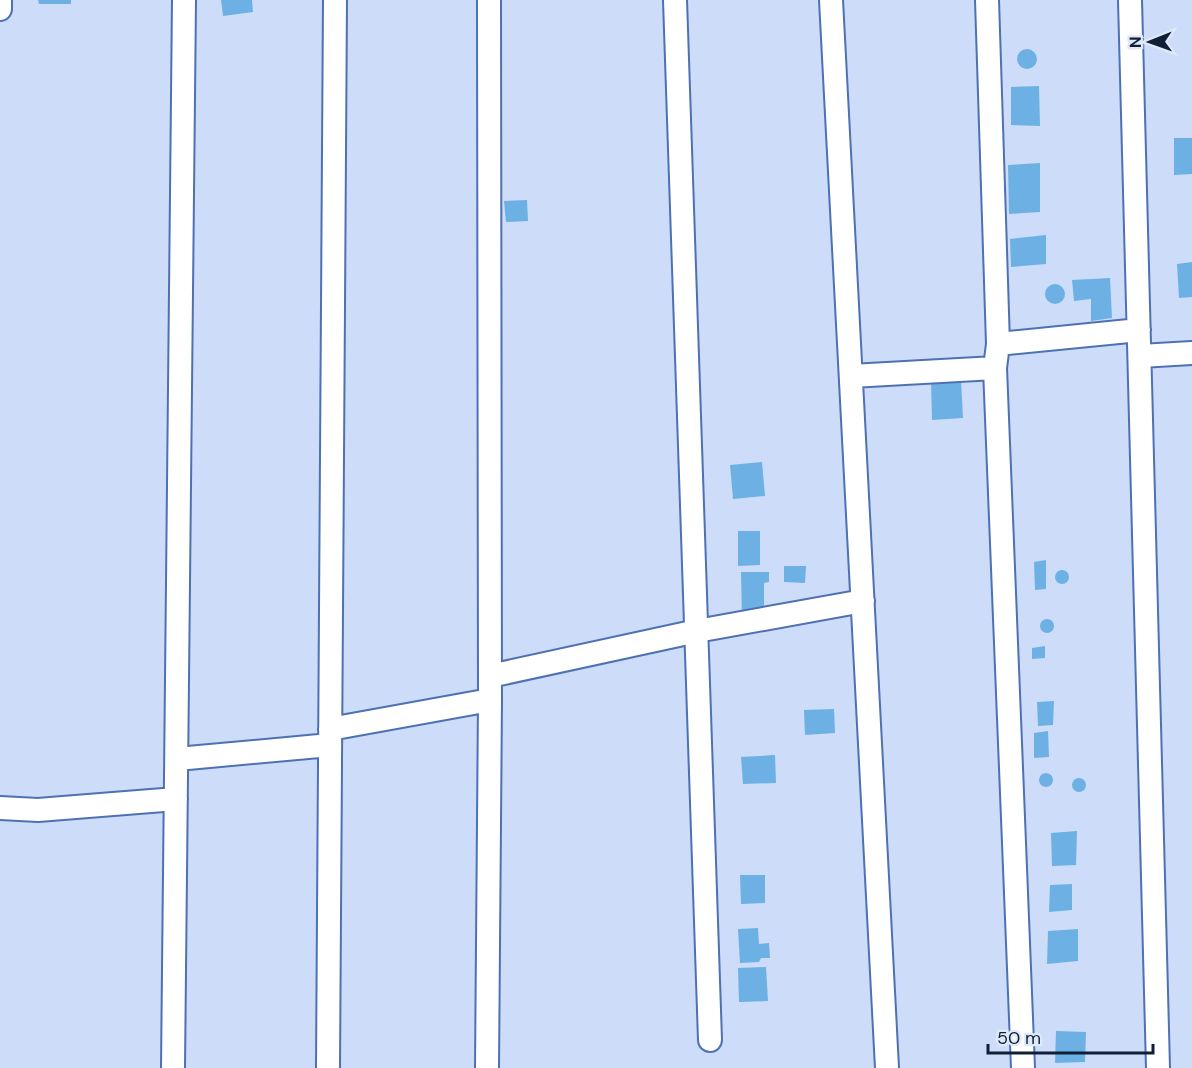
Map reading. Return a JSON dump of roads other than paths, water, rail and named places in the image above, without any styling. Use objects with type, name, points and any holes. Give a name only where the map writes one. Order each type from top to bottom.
[{"type":"street","points":[[0,0],[0,9]]},
{"type":"street","points":[[173,1068],[184,0]]},
{"type":"street","points":[[328,1068],[335,0]]},
{"type":"street","points":[[487,1068],[490,700],[489,0]]},
{"type":"street","points":[[675,0],[710,1040]]},
{"type":"street","points":[[831,0],[887,1068]]},
{"type":"street","points":[[987,0],[998,344],[995,368],[1023,1068]]},
{"type":"street","points":[[1130,0],[1158,1068]]},
{"type":"street","points":[[998,344],[1139,330]]},
{"type":"street","points":[[1140,356],[1192,353]]},
{"type":"street","points":[[851,376],[995,368]]},
{"type":"street","points":[[490,676],[697,631],[863,601]]},
{"type":"street","points":[[177,759],[330,737],[490,700]]},
{"type":"street","points":[[0,808],[38,810],[176,799]]}]
